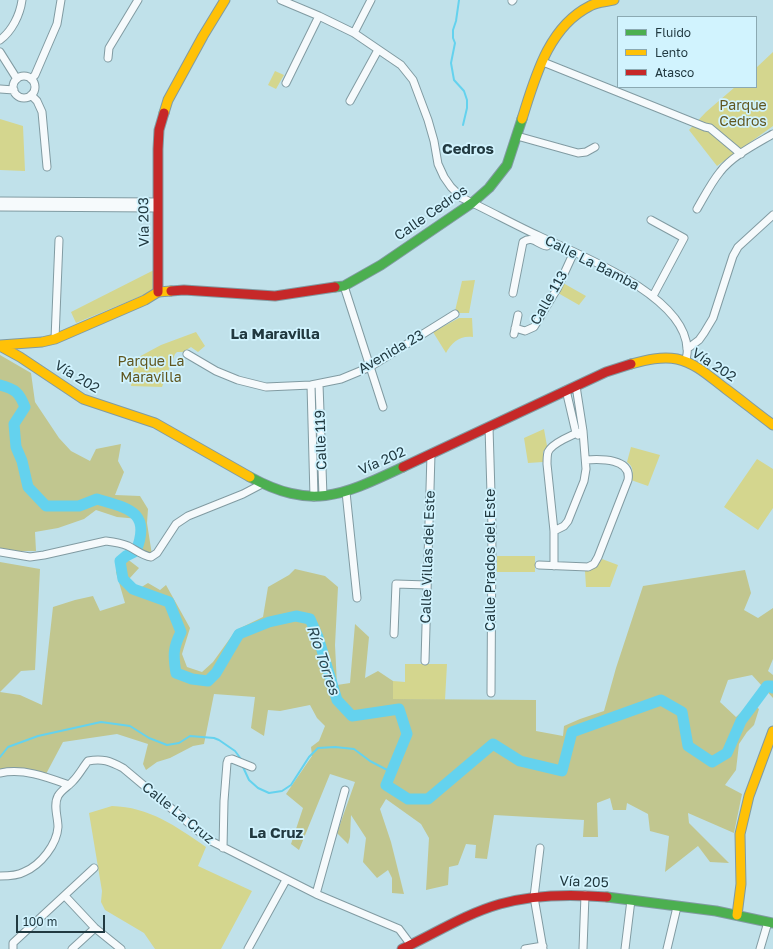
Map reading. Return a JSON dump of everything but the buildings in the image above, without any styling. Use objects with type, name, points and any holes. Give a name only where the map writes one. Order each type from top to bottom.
[{"type":"main road","name":"Vía 203","points":[[158,292],[159,130],[168,100],[176,83],[225,0]]},
{"type":"main road","name":"Calle Cedros","points":[[158,292],[184,290],[275,296],[344,286],[398,254],[472,202],[489,188],[500,175],[510,158],[529,95],[543,62],[561,28],[589,3],[614,0]]},
{"type":"main road","points":[[0,345],[28,343],[55,338],[145,300],[158,292]]},
{"type":"main road","points":[[25,360],[25,348],[28,343]]},
{"type":"main road","name":"Vía 202","points":[[0,345],[83,399],[93,404],[152,422],[262,484],[289,494],[318,496],[346,492],[367,484],[566,390],[628,364],[656,359],[686,361],[708,375],[773,425]]},
{"type":"main road","points":[[737,914],[741,884],[740,834],[749,796],[773,731]]},
{"type":"main road","name":"Vía 205","points":[[407,947],[478,912],[500,904],[534,896],[585,895],[631,900],[737,914],[770,922]]},
{"type":"street","points":[[0,40],[11,28],[18,16],[22,0]]},
{"type":"street","points":[[31,79],[35,75],[57,24],[62,0]]},
{"type":"street","points":[[108,58],[109,48],[138,0]]},
{"type":"street","name":"Calle La Bamba","points":[[281,0],[354,33],[401,65],[414,80],[428,120],[438,164],[444,177],[455,192],[462,198],[637,284],[653,296],[676,321],[684,334],[687,349]]},
{"type":"street","points":[[354,33],[371,0]]},
{"type":"street","points":[[286,83],[319,16]]},
{"type":"street","points":[[350,101],[378,50]]},
{"type":"street","points":[[0,52],[17,79]]},
{"type":"street","points":[[543,62],[710,128],[741,154]]},
{"type":"street","points":[[22,76],[31,79],[34,82],[34,89],[31,95],[28,97],[21,97],[15,93],[14,84],[17,79],[22,76]]},
{"type":"street","points":[[0,89],[14,90]]},
{"type":"street","points":[[31,95],[37,101],[42,112],[47,167]]},
{"type":"street","points":[[697,209],[719,172],[732,160],[773,134]]},
{"type":"street","points":[[517,136],[578,153],[586,152],[595,147]]},
{"type":"street","points":[[0,201],[43,204],[158,205]]},
{"type":"street","points":[[0,206],[43,204]]},
{"type":"street","points":[[686,361],[687,349],[699,340],[713,318],[733,256],[738,247],[773,214]]},
{"type":"street","points":[[651,220],[684,238],[653,296]]},
{"type":"street","points":[[55,338],[59,240]]},
{"type":"street","points":[[513,293],[523,242],[527,240],[534,240],[545,246],[551,241]]},
{"type":"street","name":"Calle 113","points":[[518,315],[515,331],[525,331],[534,327],[557,289],[574,252]]},
{"type":"street","points":[[344,286],[383,407]]},
{"type":"street","name":"Avenida 23","points":[[187,354],[216,371],[238,380],[266,387],[319,384],[341,379],[370,367],[455,314]]},
{"type":"street","name":"Calle 119","points":[[318,496],[319,384]]},
{"type":"street","name":"Calle 119","points":[[311,385],[318,496]]},
{"type":"street","points":[[576,386],[580,432]]},
{"type":"street","points":[[554,531],[566,524],[570,518],[584,481],[586,460],[583,442],[566,390]]},
{"type":"street","name":"Calle Prados del Este","points":[[489,427],[492,528],[491,693]]},
{"type":"street","points":[[554,566],[554,531],[547,464],[548,454],[552,447],[580,432]]},
{"type":"street","name":"Calle Villas del Este","points":[[425,661],[431,454]]},
{"type":"street","points":[[539,565],[583,568],[594,564],[598,557],[628,480],[629,472],[624,465],[605,460],[586,460]]},
{"type":"street","points":[[0,552],[30,557],[106,541],[127,545],[144,555],[151,557],[158,553],[176,524],[188,516],[243,494],[262,484]]},
{"type":"street","points":[[346,492],[357,598]]},
{"type":"street","points":[[394,634],[396,584],[427,585]]},
{"type":"street","name":"Calle La Cruz","points":[[0,876],[14,875],[25,872],[34,866],[52,846],[57,835],[58,825],[56,800],[61,791],[75,780],[88,761],[97,759],[111,761],[123,768],[209,840],[286,880],[399,929],[407,947]]},
{"type":"street","points":[[223,848],[224,801],[228,760],[232,759],[252,768]]},
{"type":"street","points":[[0,773],[21,771],[69,785]]},
{"type":"street","points":[[316,894],[345,790]]},
{"type":"street","points":[[525,949],[543,947],[534,896],[540,848]]},
{"type":"street","points":[[13,946],[94,868]]},
{"type":"street","points":[[248,949],[286,880]]},
{"type":"street","points":[[583,949],[585,895]]},
{"type":"street","points":[[65,896],[95,928],[121,949]]},
{"type":"street","points":[[625,949],[631,900]]},
{"type":"street","points":[[667,949],[677,907]]},
{"type":"street","points":[[760,949],[770,922]]},
{"type":"street","points":[[72,949],[95,928]]},
{"type":"green space","name":"Parque Cedros","points":[[773,52],[773,126],[717,166],[689,130],[706,112],[734,88],[757,88],[757,67]]},
{"type":"green space","points":[[275,71],[284,75],[276,89],[268,85]]},
{"type":"green space","points":[[0,119],[23,126],[25,171],[0,170]]},
{"type":"green space","points":[[154,270],[155,289],[151,292],[76,323],[71,312]]},
{"type":"green space","points":[[475,280],[469,313],[457,313],[455,311],[462,281]]},
{"type":"green space","points":[[563,283],[586,296],[579,305],[558,293]]},
{"type":"green space","points":[[459,318],[472,318],[473,337],[464,337],[456,340],[446,353],[433,332]]},
{"type":"green space","name":"Parque La Maravilla","points":[[196,332],[205,346],[198,352],[191,347],[183,352],[177,352],[162,387],[131,386],[135,359],[161,345]]},
{"type":"green space","points":[[0,355],[31,373],[35,402],[59,438],[71,451],[90,461],[96,449],[121,444],[118,461],[124,472],[115,495],[140,496],[148,509],[147,523],[152,555],[141,553],[139,519],[117,517],[96,510],[84,519],[58,528],[35,532],[36,551],[11,551],[0,549]]},
{"type":"green space","points":[[544,429],[547,446],[543,452],[543,462],[528,463],[524,438]]},
{"type":"green space","points":[[631,447],[660,455],[648,486],[631,480],[632,470],[631,466],[627,462]]},
{"type":"green space","points":[[757,459],[773,469],[773,508],[758,530],[724,507]]},
{"type":"green space","points":[[497,556],[535,556],[535,572],[497,572]]},
{"type":"green space","points":[[126,558],[139,568],[129,579],[140,588],[148,583],[160,590],[166,585],[190,628],[182,654],[187,667],[202,672],[213,662],[236,630],[263,617],[268,587],[289,575],[295,569],[325,576],[338,587],[335,645],[337,685],[350,683],[355,624],[369,637],[365,678],[378,671],[393,681],[393,699],[536,700],[536,731],[563,736],[564,726],[604,711],[616,668],[643,586],[745,570],[751,593],[744,610],[758,618],[773,608],[773,659],[768,671],[773,675],[773,698],[752,675],[728,680],[720,702],[736,717],[751,703],[759,709],[754,725],[739,744],[736,770],[725,785],[742,794],[734,833],[688,813],[689,823],[729,863],[710,862],[698,846],[665,872],[669,836],[650,831],[648,814],[627,803],[626,810],[613,810],[610,798],[597,803],[598,837],[583,837],[584,820],[494,815],[487,859],[475,858],[476,845],[466,844],[458,865],[449,867],[448,885],[426,890],[429,838],[421,824],[386,799],[380,809],[391,842],[404,894],[392,893],[392,878],[388,870],[377,878],[363,862],[366,838],[351,815],[350,837],[348,844],[337,833],[355,782],[330,774],[299,850],[291,844],[303,808],[286,794],[312,756],[311,747],[319,741],[325,726],[317,718],[310,705],[280,711],[268,710],[264,736],[251,728],[255,697],[214,694],[204,744],[193,746],[170,758],[157,762],[146,770],[143,764],[148,744],[117,734],[63,742],[46,774],[21,768],[0,771],[0,692],[20,695],[42,705],[53,607],[93,596],[100,611],[125,603],[116,572]]},
{"type":"green space","points":[[602,559],[618,565],[610,587],[586,587],[585,571],[598,565]]},
{"type":"green space","points":[[0,562],[40,569],[35,670],[21,671],[0,692]]},
{"type":"green space","points":[[405,664],[447,664],[445,700],[393,699],[393,681],[405,682]]},
{"type":"green space","points":[[112,806],[138,810],[173,825],[206,847],[198,866],[252,891],[221,949],[155,949],[144,933],[105,910],[101,902],[102,891],[89,813]]},
{"type":"waterway","points":[[459,0],[453,30],[453,38],[455,43],[451,63],[454,80],[464,91],[467,100],[467,108],[463,125]]},
{"type":"waterway","name":"Río Torres","points":[[0,385],[16,392],[21,398],[25,407],[14,424],[16,447],[22,461],[28,487],[46,506],[79,506],[97,499],[127,509],[134,513],[139,519],[141,527],[140,538],[136,551],[120,561],[123,579],[133,589],[169,602],[181,632],[174,652],[176,673],[192,679],[208,681],[216,673],[239,634],[269,622],[296,616],[310,619],[318,637],[337,700],[352,716],[399,709],[407,734],[386,785],[408,799],[428,799],[493,744],[520,761],[562,771],[572,732],[661,700],[682,712],[688,746],[712,762],[727,753],[741,721],[767,686],[771,686],[773,688]]},
{"type":"waterway","points":[[0,757],[8,747],[38,736],[101,722],[130,726],[149,738],[167,745],[179,743],[190,736],[214,738],[235,751],[241,759]]},
{"type":"waterway","points":[[243,767],[249,780],[258,788],[269,793],[282,791],[291,785],[309,757],[318,748],[335,747],[354,749],[370,761],[391,772]]},
{"type":"traffic: fast","points":[[335,287],[344,286],[381,265],[472,203],[489,188],[507,165],[522,119]]},
{"type":"traffic: fast","points":[[250,477],[292,494],[310,496],[328,495],[363,485],[403,467]]},
{"type":"traffic: fast","points":[[607,897],[716,911],[773,923]]},
{"type":"traffic: slow","points":[[164,113],[168,100],[203,36],[225,0]]},
{"type":"traffic: slow","points":[[522,119],[532,87],[545,55],[553,40],[563,27],[576,15],[590,6],[614,0]]},
{"type":"traffic: slow","points":[[0,345],[42,342],[55,339],[145,300],[158,292],[171,291]]},
{"type":"traffic: slow","points":[[0,346],[20,357],[83,399],[155,423],[250,477]]},
{"type":"traffic: slow","points":[[631,364],[660,358],[677,359],[691,364],[773,425]]},
{"type":"traffic: slow","points":[[737,915],[741,884],[740,834],[749,796],[773,731]]},
{"type":"traffic: jam","points":[[158,292],[158,149],[159,130],[164,113]]},
{"type":"traffic: jam","points":[[171,291],[184,290],[275,296],[335,287]]},
{"type":"traffic: jam","points":[[403,467],[606,372],[631,364]]},
{"type":"traffic: jam","points":[[402,949],[474,913],[500,904],[526,898],[553,896],[580,895],[607,897]]},
{"type":"district","name":"Cedros","points":[[468,149]]},
{"type":"district","name":"La Maravilla","points":[[275,334]]},
{"type":"district","name":"La Cruz","points":[[276,833]]}]
